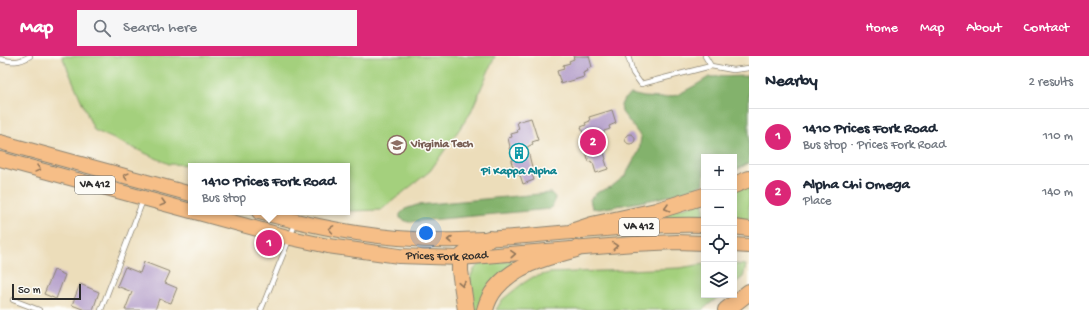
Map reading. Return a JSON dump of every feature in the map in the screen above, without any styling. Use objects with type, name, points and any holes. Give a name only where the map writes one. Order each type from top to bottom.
[{"type":"highway","points":[[737,184],[749,179]]},
{"type":"highway","points":[[574,232],[592,225],[656,211],[701,197]]},
{"type":"highway","points":[[466,310],[460,271],[460,258],[473,247],[489,239]]},
{"type":"highway","points":[[485,310],[492,293],[501,282],[512,273],[540,259],[576,249]]},
{"type":"highway","points":[[726,310],[749,292]]},
{"type":"main road","name":"VA 412","points":[[0,142],[188,193]]},
{"type":"main road","name":"VA 412","points":[[0,159],[188,210]]},
{"type":"main road","name":"Prices Fork Road","points":[[206,215],[291,238],[328,246],[399,256],[460,258],[641,244],[677,242],[701,243]]},
{"type":"main road","name":"Prices Fork Road","points":[[270,215],[297,222],[349,232],[399,239],[489,239],[655,226],[701,225]]},
{"type":"main road","points":[[737,227],[749,229]]},
{"type":"main road","points":[[737,245],[749,246]]},
{"type":"lane","points":[[0,59],[11,62],[23,61],[30,56]]},
{"type":"lane","points":[[628,56],[633,73],[641,84],[711,66],[733,70],[749,68]]},
{"type":"lane","points":[[705,56],[711,66]]},
{"type":"lane","points":[[101,310],[144,198]]},
{"type":"lane","points":[[262,310],[297,222]]},
{"type":"lane","points":[[13,300],[39,310]]},
{"type":"green space","points":[[62,56],[495,56],[470,114],[430,171],[381,210],[350,211],[350,163],[169,164],[94,130]]},
{"type":"green space","points":[[749,76],[749,163],[737,169],[737,154],[701,154],[701,185],[653,200],[599,209],[592,208],[590,199],[598,192],[611,187],[625,176],[639,151],[641,137],[622,112],[621,105],[624,99],[631,94],[644,97],[662,98],[677,95],[709,77]]},
{"type":"green space","points":[[749,184],[749,220],[737,218],[737,189]]},
{"type":"green space","points":[[551,193],[555,197],[554,203],[550,209],[408,222],[400,218],[400,214],[405,209],[417,205]]},
{"type":"green space","points":[[701,203],[701,217],[645,218]]},
{"type":"green space","points":[[534,259],[480,310],[470,310],[469,283],[473,271],[477,266],[483,263]]},
{"type":"green space","points":[[701,264],[701,298],[717,298],[702,310],[496,310],[502,300],[522,284],[533,277],[550,273],[679,268]]},
{"type":"green space","points":[[737,264],[746,265],[743,277],[737,282]]},
{"type":"building","points":[[573,56],[589,56],[592,67],[583,73],[584,77],[561,84],[557,71],[564,69],[563,65],[570,63],[569,61],[574,59]]},
{"type":"building","points":[[612,110],[616,123],[609,126],[610,129],[604,131],[604,133],[600,135],[608,169],[596,173],[593,163],[591,161],[589,162],[582,137],[584,136],[581,127],[590,121],[589,117]]},
{"type":"building","name":"Pi Kappa Alpha","points":[[531,118],[538,140],[532,142],[533,144],[527,147],[534,180],[523,184],[518,172],[515,173],[511,161],[513,160],[509,148],[508,138],[512,137],[511,134],[518,132],[517,130],[519,129],[517,122]]},
{"type":"building","points":[[630,134],[635,139],[630,144],[625,139]]},
{"type":"building","points":[[144,262],[170,272],[165,283],[177,288],[171,303],[159,299],[155,310],[125,310],[132,292],[117,286],[125,267],[140,273]]},
{"type":"building","points":[[54,270],[65,275],[56,299],[44,294]]},
{"type":"building","points":[[80,284],[99,292],[93,310],[85,310],[72,305]]},
{"type":"place","name":"Alpha Chi Omega","points":[[593,142]]},
{"type":"place","name":"Virginia Tech","points":[[397,145]]},
{"type":"place","name":"Pi Kappa Alpha","points":[[519,153]]},
{"type":"place","name":"1410 Prices Fork Road","points":[[269,243]]}]
